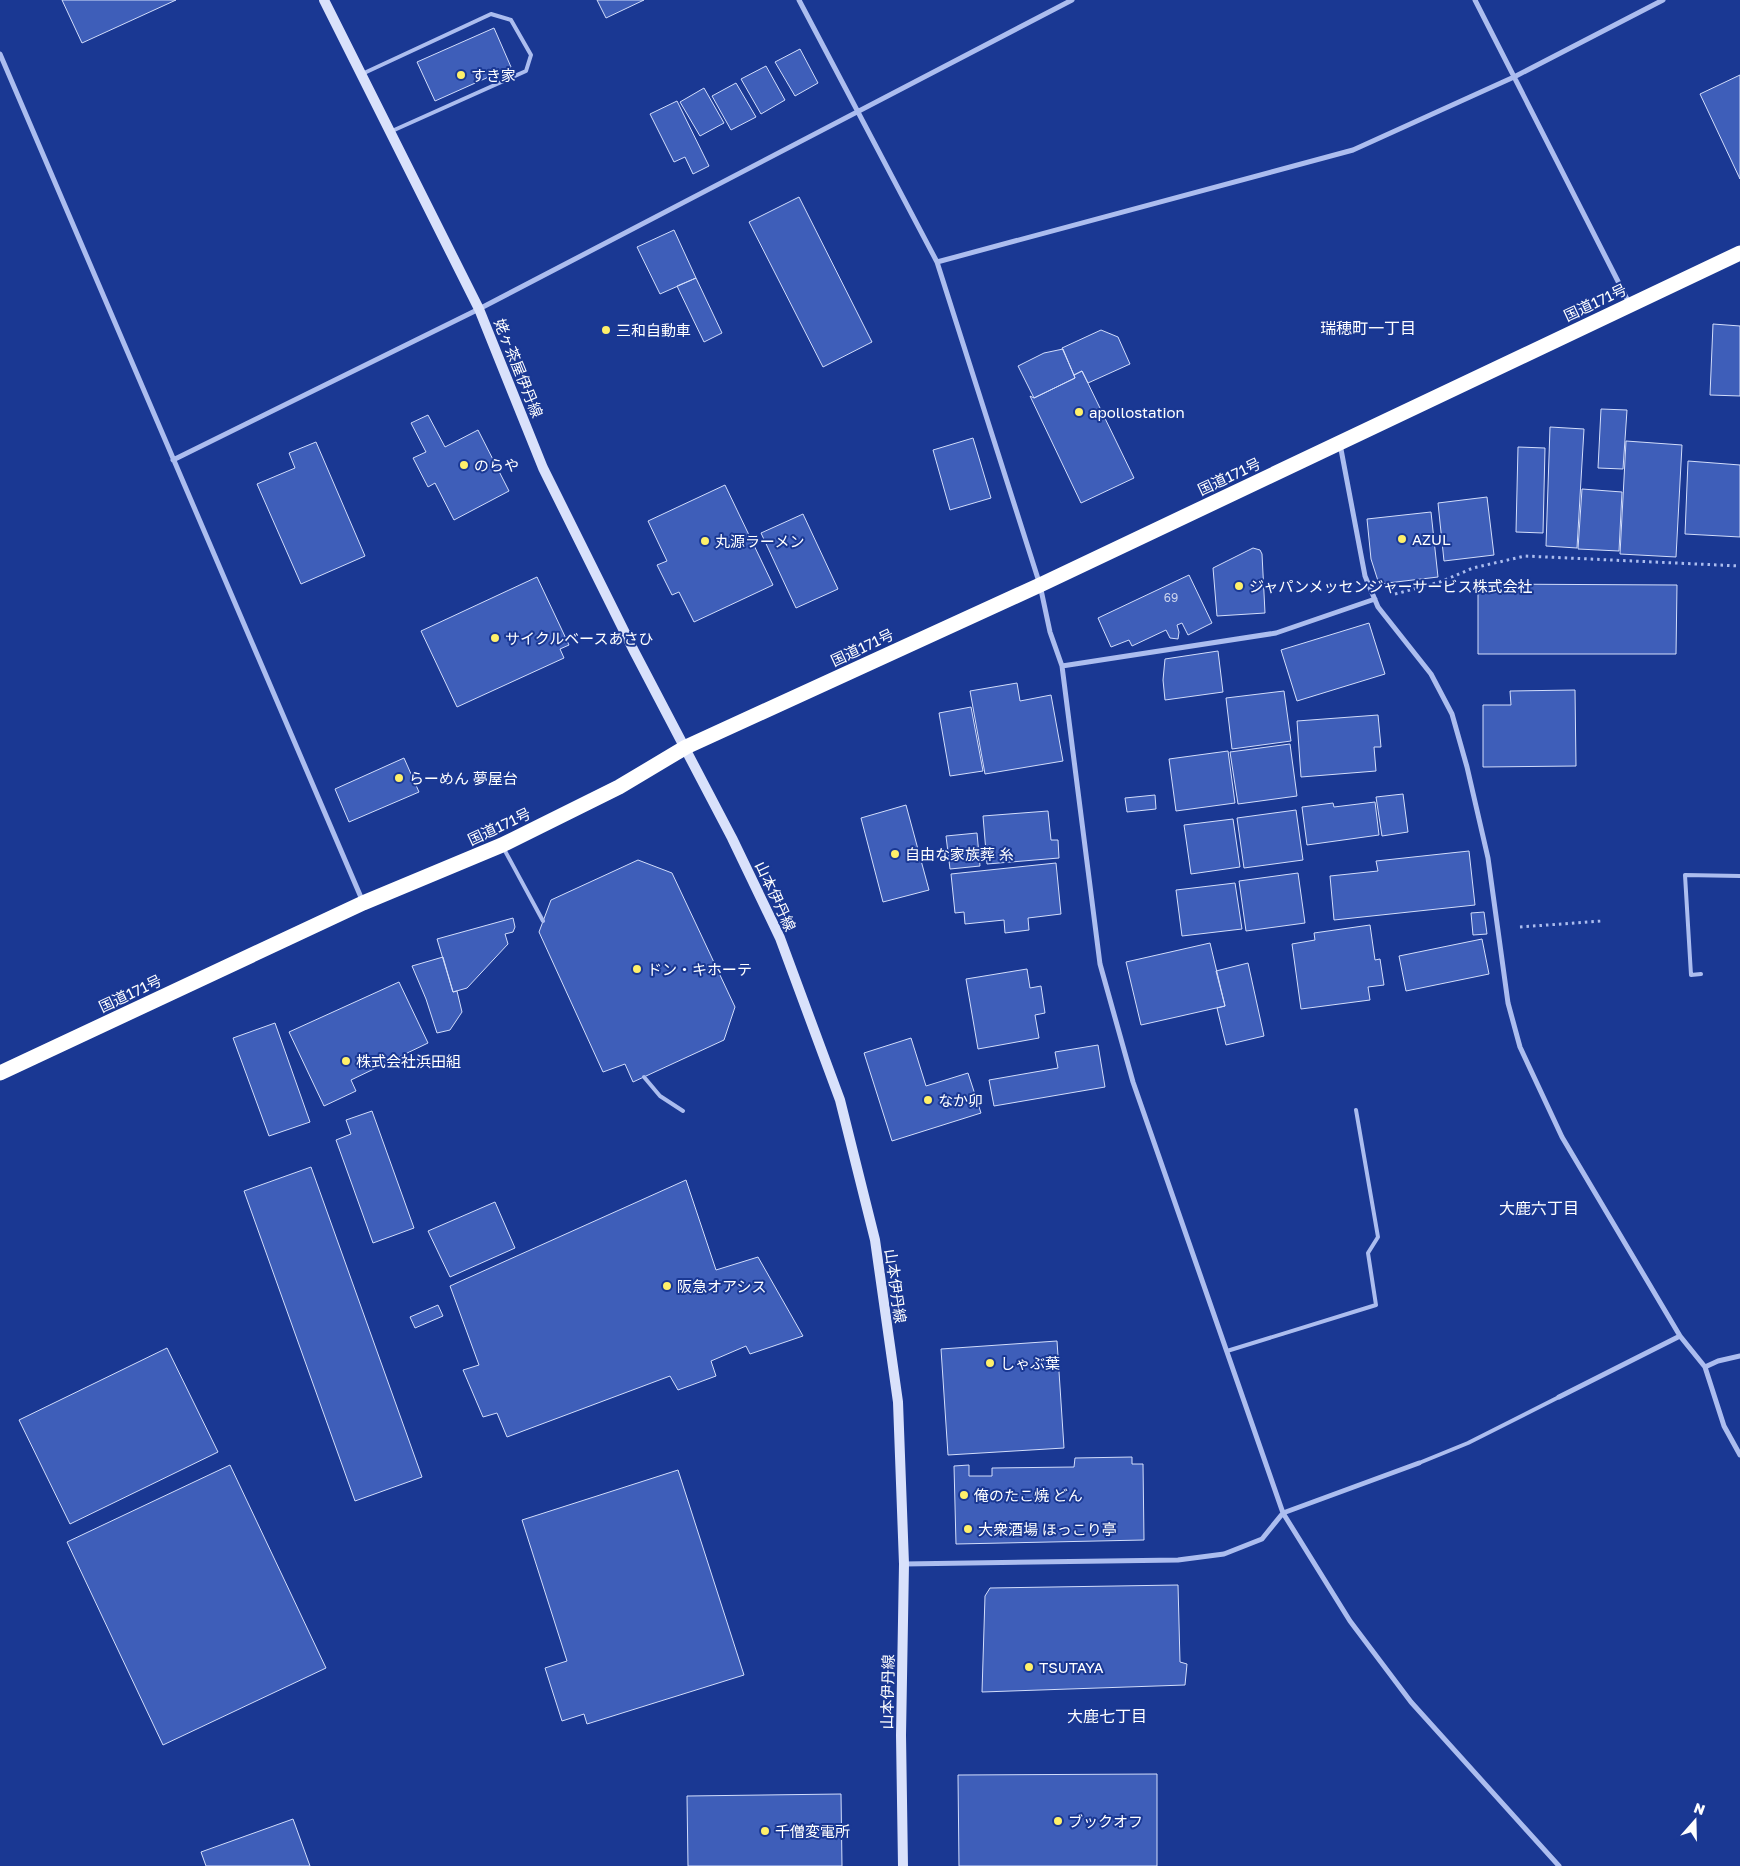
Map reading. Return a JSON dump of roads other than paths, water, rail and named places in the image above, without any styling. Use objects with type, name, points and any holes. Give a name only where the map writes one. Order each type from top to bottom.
[{"type":"highway","name":"国道171号","points":[[0,1074],[363,903],[502,845],[619,787],[686,747],[1040,585],[1740,254]]},
{"type":"main road","name":"姥ヶ茶屋伊丹線","points":[[324,0],[479,309],[543,468],[634,651],[686,747]]},
{"type":"main road","name":"山本伊丹線","points":[[686,747],[780,938],[840,1100],[874,1240],[898,1402],[904,1564],[903,1866]]},
{"type":"street","points":[[799,0],[937,262],[1040,585],[1050,632],[1062,666],[1100,964],[1133,1082],[1283,1513],[1350,1621],[1411,1702],[1560,1866]]},
{"type":"street","points":[[173,460],[479,309],[1072,0]]},
{"type":"street","points":[[1475,0],[1630,305]]},
{"type":"street","points":[[937,262],[1353,150],[1514,77],[1663,0]]},
{"type":"street","points":[[0,54],[363,903]]},
{"type":"street","points":[[1339,443],[1365,576],[1378,607],[1431,674],[1452,714],[1467,767],[1488,858],[1508,1003],[1520,1047],[1562,1137],[1680,1336],[1705,1367],[1724,1426],[1740,1455]]},
{"type":"street","points":[[1062,666],[1276,633],[1375,599]]},
{"type":"street","points":[[1559,1397],[1680,1336]]},
{"type":"street","points":[[1705,1367],[1718,1361],[1740,1356]]},
{"type":"street","points":[[904,1564],[1178,1560],[1215,1555],[1262,1539],[1283,1513],[1419,1463]]},
{"type":"lane","points":[[362,74],[492,14],[511,20],[531,55],[526,71],[390,132]]},
{"type":"lane","points":[[502,845],[543,921]]},
{"type":"lane","points":[[1701,974],[1691,975],[1685,875],[1740,876]]},
{"type":"lane","points":[[644,1077],[660,1096],[683,1111]]},
{"type":"lane","points":[[1227,1351],[1376,1305],[1368,1253],[1378,1236],[1356,1110]]},
{"type":"lane","points":[[1419,1463],[1468,1443],[1559,1397]]},
{"type":"place","name":"すき家","points":[[461,75]]},
{"type":"place","name":"三和自動車","points":[[606,330]]},
{"type":"place","name":"apollostation","points":[[1079,412]]},
{"type":"place","name":"のらや","points":[[464,465]]},
{"type":"place","name":"AZUL","points":[[1402,539]]},
{"type":"place","name":"丸源ラーメン","points":[[705,541]]},
{"type":"place","name":"ジャパンメッセンジャーサービス株式会社","points":[[1239,586]]},
{"type":"place","name":"サイクルベースあさひ","points":[[495,638]]},
{"type":"place","name":"らーめん 夢屋台","points":[[399,778]]},
{"type":"place","name":"自由な家族葬 糸","points":[[895,854]]},
{"type":"place","name":"ドン・キホーテ","points":[[637,969]]},
{"type":"place","name":"株式会社浜田組","points":[[346,1061]]},
{"type":"place","name":"なか卯","points":[[928,1100]]},
{"type":"place","name":"阪急オアシス","points":[[667,1286]]},
{"type":"place","name":"しゃぶ葉","points":[[990,1363]]},
{"type":"place","name":"俺のたこ焼 どん","points":[[964,1495]]},
{"type":"place","name":"大衆酒場 ほっこり亭","points":[[968,1529]]},
{"type":"place","name":"TSUTAYA","points":[[1029,1667]]},
{"type":"place","name":"ブックオフ","points":[[1058,1821]]},
{"type":"place","name":"千僧変電所","points":[[765,1831]]},
{"type":"district","name":"瑞穂町一丁目","points":[[1368,328]]},
{"type":"district","name":"大鹿六丁目","points":[[1539,1208]]},
{"type":"district","name":"大鹿七丁目","points":[[1107,1716]]}]
